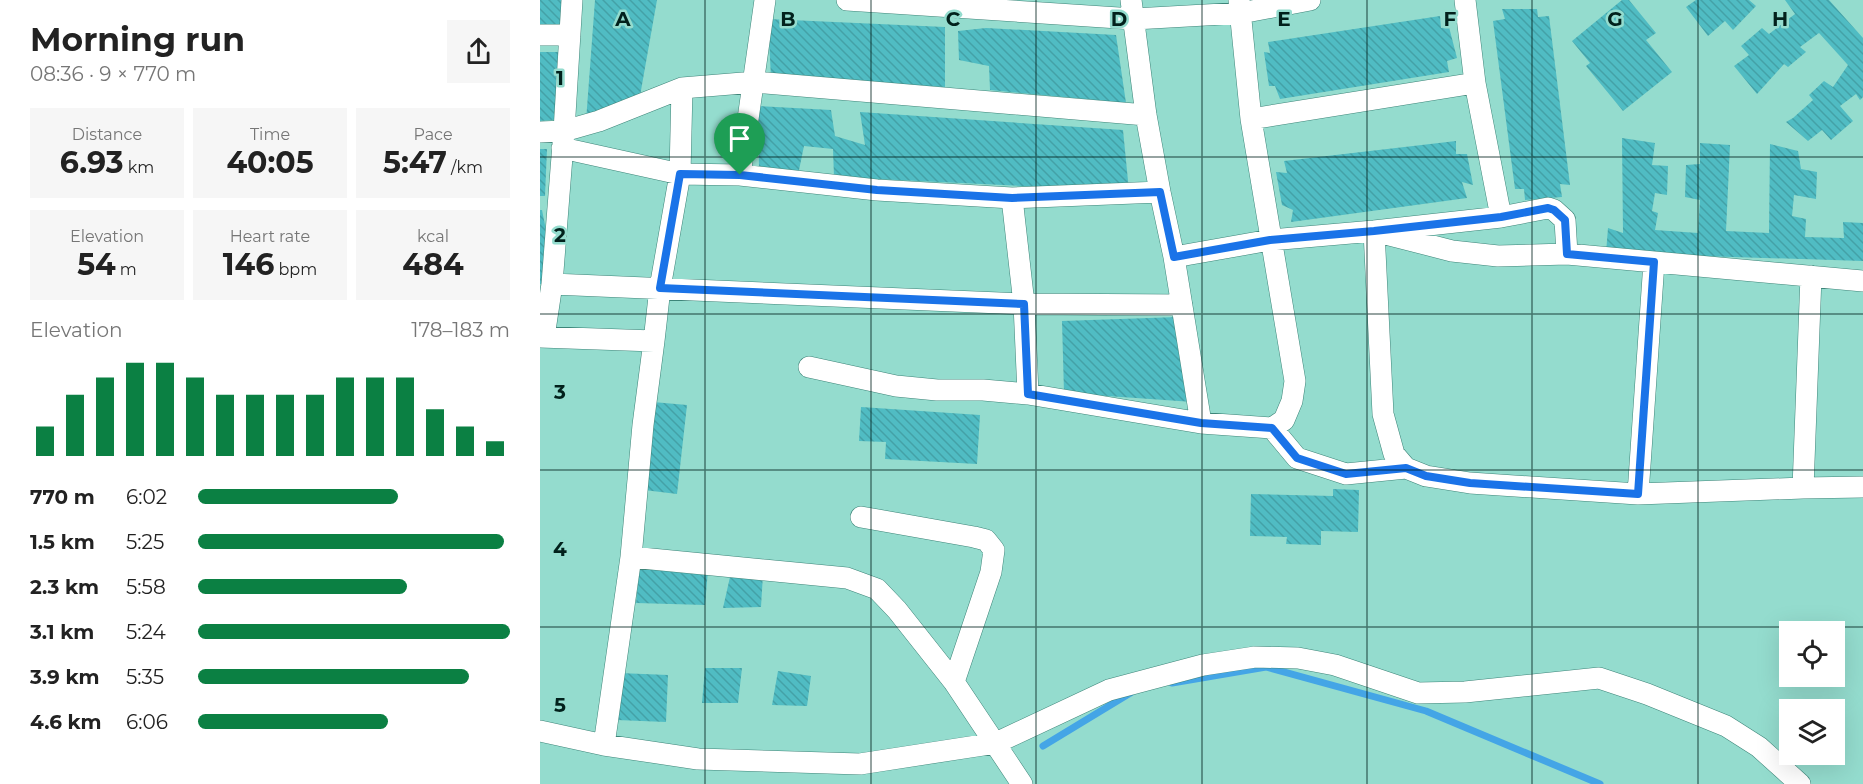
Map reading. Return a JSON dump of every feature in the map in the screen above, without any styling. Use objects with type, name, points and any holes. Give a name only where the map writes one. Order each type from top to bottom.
[{"type":"street","points":[[572,0],[552,284],[542,337],[654,341]]},
{"type":"street","points":[[740,175],[765,0]]},
{"type":"street","points":[[847,0],[1133,10],[1240,7],[1310,0]]},
{"type":"street","points":[[1466,0],[1475,83],[1501,217]]},
{"type":"street","points":[[809,367],[896,386],[1028,394],[1201,423],[1272,428],[1284,420],[1292,402],[1295,381],[1251,119],[1240,7]]},
{"type":"street","points":[[1133,10],[1146,115],[1174,257],[1201,423]]},
{"type":"street","points":[[540,35],[570,35]]},
{"type":"street","points":[[563,140],[599,121],[682,88],[755,82],[1146,115]]},
{"type":"street","points":[[1251,119],[1475,83]]},
{"type":"street","points":[[604,745],[631,557],[643,425],[660,288],[680,174],[682,88]]},
{"type":"street","points":[[540,132],[680,174],[740,175],[877,190],[1012,198],[1160,192]]},
{"type":"street","points":[[1012,198],[1024,304],[1028,394]]},
{"type":"street","points":[[1174,257],[1270,240],[1501,217],[1548,208],[1554,210],[1565,220],[1567,254]]},
{"type":"street","points":[[1374,231],[1452,251],[1498,256],[1567,254],[1863,281]]},
{"type":"street","points":[[1374,231],[1383,414],[1394,454],[1406,468]]},
{"type":"street","points":[[1638,494],[1654,262]]},
{"type":"street","points":[[1803,488],[1810,276]]},
{"type":"street","points":[[552,284],[1024,304],[1182,305]]},
{"type":"street","points":[[1272,428],[1297,458],[1346,474],[1406,468],[1426,476],[1470,483],[1638,494],[1863,487]]},
{"type":"street","points":[[861,517],[974,537],[986,540],[994,550],[991,572],[954,682]]},
{"type":"street","points":[[631,557],[847,578],[877,589],[897,610],[954,682],[1022,784]]},
{"type":"street","points":[[540,731],[604,745],[698,759],[860,764],[996,743],[1109,690],[1203,665],[1255,657],[1298,658],[1335,665],[1418,693],[1465,692],[1599,678],[1647,694],[1726,726],[1759,747],[1800,784]]},
{"type":"building","points":[[540,0],[569,0],[568,27],[540,27]]},
{"type":"building","points":[[595,0],[657,0],[640,96],[586,121]]},
{"type":"building","points":[[1622,0],[1629,0],[1656,33],[1646,40],[1672,72],[1623,111],[1586,66],[1590,63],[1572,41]]},
{"type":"building","points":[[1696,0],[1749,0],[1756,6],[1733,30],[1725,21],[1708,36],[1686,7]]},
{"type":"building","points":[[1785,0],[1829,0],[1863,38],[1863,97],[1860,100],[1856,94],[1840,106],[1853,121],[1831,140],[1822,130],[1808,141],[1786,122],[1813,100],[1809,95],[1824,81],[1833,87],[1848,65],[1819,33],[1800,47],[1806,52],[1788,67],[1784,64],[1757,94],[1734,66],[1749,55],[1741,46],[1762,28],[1769,34],[1795,14]]},
{"type":"building","points":[[1502,9],[1537,9],[1538,17],[1549,16],[1570,185],[1560,184],[1562,197],[1525,200],[1524,189],[1515,189],[1493,21],[1505,19]]},
{"type":"building","points":[[1440,16],[1441,28],[1449,27],[1457,58],[1447,61],[1449,72],[1280,99],[1275,86],[1269,86],[1264,52],[1270,53],[1268,42]]},
{"type":"building","points":[[768,19],[945,27],[945,87],[771,78]]},
{"type":"building","points":[[986,28],[1116,35],[1126,103],[990,90],[989,66],[959,60],[958,31]]},
{"type":"building","points":[[540,52],[561,52],[562,119],[540,121]]},
{"type":"building","points":[[758,106],[831,110],[835,136],[865,145],[860,112],[1123,130],[1129,191],[834,177],[833,149],[804,146],[798,175],[759,169]]},
{"type":"building","points":[[1622,138],[1655,143],[1652,165],[1668,166],[1667,195],[1655,193],[1652,211],[1658,213],[1655,230],[1698,233],[1700,200],[1685,197],[1686,165],[1700,164],[1700,143],[1730,145],[1726,231],[1769,233],[1770,144],[1798,151],[1801,169],[1817,172],[1816,199],[1794,195],[1792,216],[1806,219],[1805,237],[1844,238],[1843,222],[1863,223],[1863,261],[1606,253],[1608,228],[1623,233]]},
{"type":"building","points":[[1456,141],[1456,154],[1467,154],[1473,185],[1462,182],[1467,198],[1291,222],[1293,210],[1282,205],[1276,172],[1287,173],[1284,161]]},
{"type":"building","points":[[540,149],[547,149],[545,196],[540,196]]},
{"type":"building","points":[[540,210],[542,210],[546,230],[542,284],[540,284]]},
{"type":"building","points":[[1178,317],[1193,402],[1064,393],[1062,321]]},
{"type":"building","points":[[653,402],[687,405],[677,494],[644,490]]},
{"type":"building","points":[[861,407],[980,415],[977,464],[885,459],[886,442],[859,441]]},
{"type":"building","points":[[1333,489],[1359,490],[1358,532],[1321,531],[1321,545],[1286,544],[1287,537],[1250,536],[1251,494],[1333,496]]},
{"type":"building","points":[[640,563],[708,570],[705,605],[636,603]]},
{"type":"building","points":[[732,568],[763,574],[761,607],[723,608]]},
{"type":"building","points":[[705,668],[742,668],[738,703],[702,703]]},
{"type":"building","points":[[778,671],[811,676],[807,706],[772,705]]},
{"type":"building","points":[[619,673],[668,675],[666,722],[617,720]]},
{"type":"waterway","points":[[1172,683],[1266,667],[1426,711],[1600,784]]},
{"type":"waterway","points":[[1043,746],[1132,692]]},
{"type":"route","points":[[680,174],[740,175],[877,190],[1012,198],[1160,192],[1174,257],[1270,240],[1501,217],[1548,208],[1554,210],[1565,220],[1567,254],[1654,262],[1638,494],[1470,483],[1426,476],[1406,468],[1346,474],[1297,458],[1272,428],[1201,423],[1028,394],[1024,304],[660,288],[680,174]]}]
